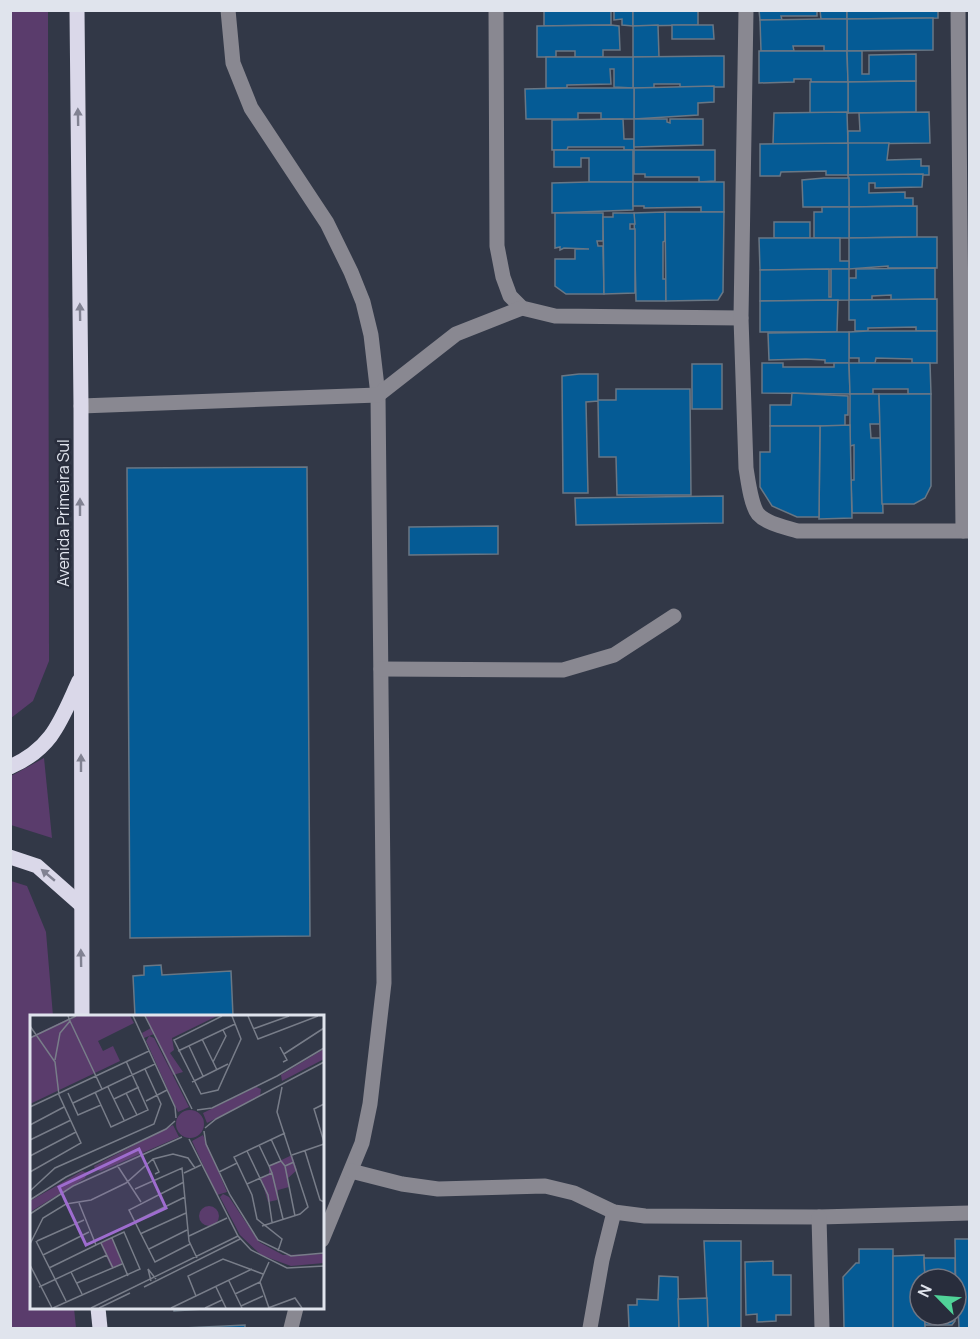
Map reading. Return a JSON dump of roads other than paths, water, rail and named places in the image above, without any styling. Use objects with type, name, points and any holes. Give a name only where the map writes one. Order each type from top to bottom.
[{"type":"main road","name":"Avenida Primeira Sul","points":[[77,10],[81,406],[82,1015]]},
{"type":"main road","points":[[10,767],[30,758],[55,733],[81,678]]},
{"type":"main road","points":[[10,857],[37,866],[80,904]]},
{"type":"main road","points":[[98,1309],[100,1329]]},
{"type":"street","points":[[228,10],[233,63],[251,108],[327,223],[363,302],[371,335],[378,395],[384,983],[370,1104],[362,1143],[324,1235]]},
{"type":"street","points":[[496,10],[497,246],[503,277],[510,296],[522,308],[555,316],[741,318]]},
{"type":"street","points":[[746,10],[741,318],[746,468],[750,491],[758,514],[772,523],[798,531],[966,531],[964,107],[958,10]]},
{"type":"street","points":[[81,406],[378,395],[456,334],[522,308]]},
{"type":"street","points":[[381,669],[563,670],[614,655],[675,616]]},
{"type":"street","points":[[351,1171],[402,1184],[438,1189],[545,1186],[574,1193],[614,1212],[645,1216],[819,1217],[969,1213]]},
{"type":"street","points":[[590,1329],[602,1260],[614,1212]]},
{"type":"street","points":[[819,1217],[822,1329]]},
{"type":"street","points":[[291,1329],[296,1309]]}]
